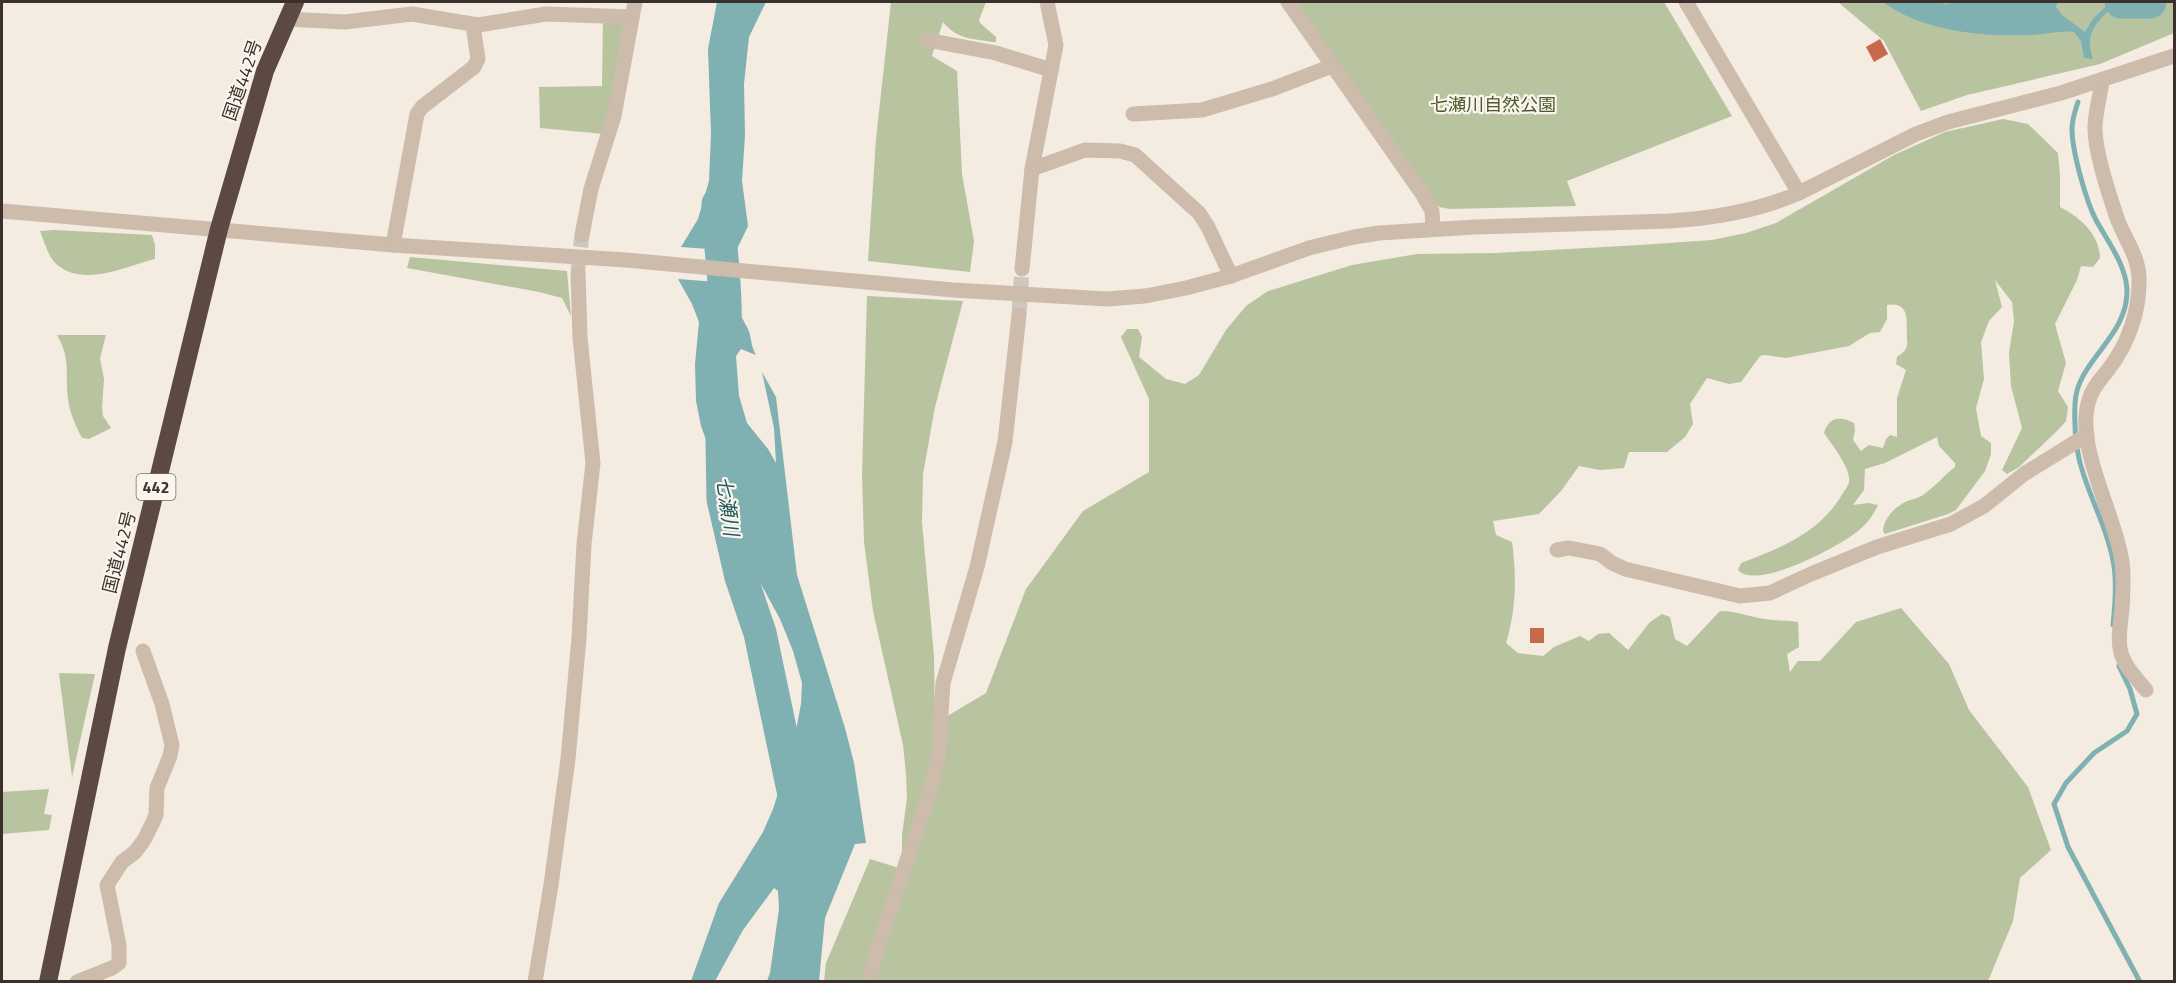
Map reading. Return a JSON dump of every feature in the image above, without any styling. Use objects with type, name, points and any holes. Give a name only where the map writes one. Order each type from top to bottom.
[{"type":"highway","name":"国道442号","points":[[48,981],[117,648],[219,229],[262,81],[295,2]]},
{"type":"street","points":[[1022,269],[1032,169],[1056,40],[1047,2]]},
{"type":"street","points":[[1288,2],[1423,195],[1432,211],[1433,229]]},
{"type":"street","points":[[1686,2],[1799,193]]},
{"type":"street","points":[[286,19],[345,22],[412,14],[473,26],[546,14],[634,9],[614,116],[589,197],[582,235]]},
{"type":"street","points":[[393,245],[417,114],[422,107],[474,68],[478,59],[473,26]]},
{"type":"street","points":[[927,40],[996,53],[1051,70]]},
{"type":"street","points":[[2,211],[393,245],[626,260],[1028,296],[1107,299],[1165,293],[1231,276],[1328,242],[1379,233],[1699,219],[1740,213],[1799,193],[1932,128],[1963,117],[2042,99],[2175,57]]},
{"type":"street","points":[[1133,114],[1202,110],[1272,89],[1332,66]]},
{"type":"street","points":[[2102,81],[2097,111],[2097,144],[2117,218],[2129,242],[2139,273],[2139,301],[2126,340],[2089,400],[2086,416],[2087,435],[2096,479],[2118,537],[2123,565],[2120,651],[2126,665],[2146,690]]},
{"type":"street","points":[[1032,169],[1085,150],[1120,151],[1135,155],[1190,202],[1199,213],[1231,276]]},
{"type":"street","points":[[535,981],[568,759],[579,638],[584,544],[593,463],[580,338],[578,273]]},
{"type":"street","points":[[869,981],[938,760],[943,683],[977,567],[1005,442],[1019,315]]},
{"type":"street","points":[[1557,550],[1569,548],[1600,554],[1625,569],[1728,594],[1755,596],[1770,593],[1877,547],[1951,524],[1984,506],[2024,474],[2087,435]]},
{"type":"street","points":[[77,981],[112,968],[119,963],[119,945],[107,885],[122,862],[135,852],[147,834],[156,815],[157,788],[170,756],[171,738],[143,651]]},
{"type":"green space","points":[[891,2],[986,2],[979,20],[996,37],[996,42],[971,39],[960,35],[943,22],[932,56],[957,71],[962,174],[974,241],[970,272],[868,261],[876,139]]},
{"type":"green space","name":"七瀬川自然公園","points":[[1296,2],[1664,2],[1732,116],[1567,181],[1576,206],[1450,209],[1439,207]]},
{"type":"green space","points":[[1838,2],[2174,2],[2174,33],[2100,64],[1967,95],[1921,111],[1884,41]]},
{"type":"green space","points":[[603,18],[624,24],[604,134],[540,128],[539,87],[602,86]]},
{"type":"green space","points":[[2003,119],[2028,124],[2058,153],[2060,207],[2075,216],[2093,234],[2100,258],[2093,267],[2081,266],[2077,280],[2055,324],[2066,363],[2058,391],[2068,407],[2066,421],[2019,467],[2007,474],[2002,470],[2022,428],[2011,386],[2009,353],[2014,321],[2012,302],[1995,280],[2002,307],[1989,321],[1981,342],[1984,379],[1976,408],[1981,436],[1991,443],[1991,454],[1985,471],[1956,510],[1948,514],[1885,534],[1883,531],[1885,522],[1893,510],[1923,495],[1955,467],[1955,463],[1939,446],[1937,437],[1885,463],[1865,469],[1864,490],[1853,505],[1868,503],[1878,505],[1867,522],[1848,538],[1780,571],[1748,575],[1738,570],[1741,563],[1770,552],[1809,530],[1831,511],[1845,490],[1849,482],[1847,471],[1824,433],[1832,421],[1844,419],[1854,423],[1853,440],[1861,451],[1869,445],[1883,448],[1890,435],[1897,437],[1897,398],[1906,370],[1896,364],[1897,357],[1907,346],[1907,325],[1906,315],[1902,308],[1887,305],[1887,319],[1880,332],[1870,333],[1849,346],[1786,358],[1760,356],[1741,382],[1729,384],[1707,378],[1690,404],[1693,424],[1685,437],[1667,452],[1629,452],[1624,468],[1600,470],[1579,466],[1561,491],[1539,514],[1493,521],[1496,535],[1512,542],[1515,593],[1506,643],[1518,653],[1543,656],[1554,647],[1580,636],[1589,641],[1598,634],[1609,633],[1628,650],[1650,622],[1662,614],[1670,617],[1675,639],[1687,646],[1720,611],[1727,611],[1766,619],[1798,622],[1799,647],[1787,654],[1790,672],[1798,661],[1820,661],[1856,622],[1901,608],[1949,664],[1969,710],[2028,787],[2051,850],[2020,878],[2013,921],[1988,981],[824,982],[826,963],[870,859],[902,869],[902,835],[907,798],[903,745],[873,611],[864,542],[862,475],[867,296],[963,301],[935,407],[923,474],[922,522],[934,656],[935,726],[939,721],[986,693],[1026,589],[1083,511],[1149,472],[1149,399],[1121,337],[1127,329],[1138,329],[1142,337],[1139,357],[1166,379],[1185,384],[1199,375],[1226,330],[1246,306],[1268,291],[1352,265],[1417,254],[1496,253],[1640,245],[1712,240],[1746,233],[1776,223],[1894,155],[1945,132]]},
{"type":"green space","points":[[40,231],[152,235],[155,259],[95,275],[71,272],[56,264],[47,250]]},
{"type":"green space","points":[[410,257],[567,271],[571,316],[562,298],[407,268]]},
{"type":"green space","points":[[57,335],[106,335],[100,358],[104,379],[102,407],[103,416],[111,428],[89,439],[82,438],[71,414],[66,359]]},
{"type":"green space","points":[[59,673],[95,674],[72,777]]},
{"type":"green space","points":[[49,789],[44,814],[52,815],[49,830],[2,834],[2,792]]},
{"type":"water","points":[[717,2],[766,2],[749,37],[744,84],[745,135],[742,181],[748,226],[736,251],[681,247],[698,219],[709,181],[711,134],[708,49]]},
{"type":"water","points":[[1883,2],[1946,4],[1956,2],[2058,2],[2056,7],[2062,15],[2085,32],[2093,19],[2110,2],[2118,2],[2099,21],[2092,33],[2090,49],[2093,59],[2084,58],[2081,41],[2074,32],[2034,35],[1972,33],[1916,20]]},
{"type":"water","points":[[678,279],[730,283],[739,311],[749,330],[756,355],[741,349],[736,356],[739,396],[747,423],[776,463],[774,428],[762,372],[776,397],[797,575],[854,763],[866,843],[855,844],[825,918],[819,981],[767,981],[779,909],[778,891],[774,888],[743,930],[715,981],[691,981],[719,903],[763,832],[773,809],[793,746],[801,704],[802,683],[793,651],[780,619],[756,575],[701,426],[696,401],[695,364],[699,322]]},
{"type":"building","points":[[1880,39],[1888,54],[1874,62],[1866,47]]},
{"type":"building","points":[[1530,628],[1544,628],[1544,643],[1530,643]]},
{"type":"waterway","name":"七瀬川","points":[[2121,2],[2150,2]]},
{"type":"waterway","points":[[2078,102],[2072,129],[2080,176],[2092,212],[2120,263],[2127,290],[2125,307],[2119,322],[2084,375],[2075,404],[2075,431],[2081,468],[2112,554],[2116,588],[2113,625]]},
{"type":"waterway","name":"七瀬川","points":[[718,204],[725,326]]},
{"type":"waterway","name":"七瀬川","points":[[722,440],[723,499],[741,577],[760,633],[797,809]]},
{"type":"waterway","points":[[2119,666],[2130,689],[2137,714],[2127,731],[2094,753],[2066,783],[2054,804],[2068,847],[2140,982]]},
{"type":"tunnel","points":[[578,270],[582,235]]},
{"type":"tunnel","points":[[1019,315],[1022,269]]}]
